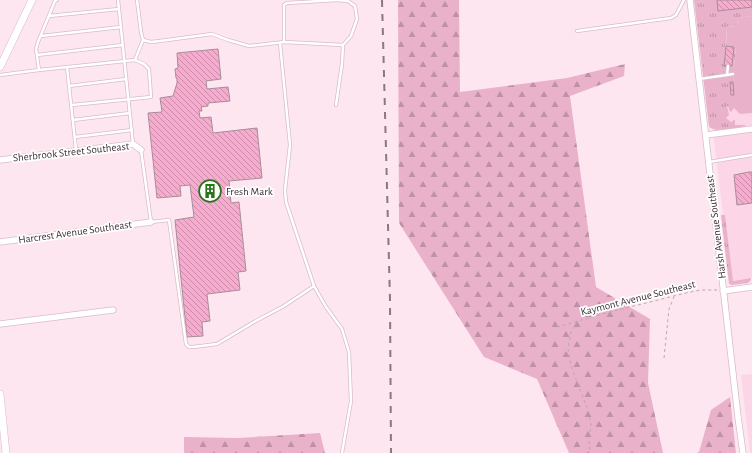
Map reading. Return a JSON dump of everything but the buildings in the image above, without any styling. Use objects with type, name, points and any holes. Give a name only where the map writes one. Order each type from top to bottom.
[{"type":"main road","points":[[0,67],[32,0]]},
{"type":"main road","points":[[0,394],[6,453]]},
{"type":"street","name":"Harsh Avenue Southeast","points":[[690,0],[743,453]]},
{"type":"street","points":[[706,135],[752,129]]},
{"type":"street","name":"Sherbrook Street Southeast","points":[[0,160],[133,144],[141,150]]},
{"type":"street","name":"Harcrest Avenue Southeast","points":[[0,242],[151,222]]},
{"type":"street","points":[[723,291],[752,287]]},
{"type":"street","points":[[0,324],[113,310]]},
{"type":"lane","points":[[39,70],[36,49],[57,0]]},
{"type":"lane","points":[[118,0],[133,144]]},
{"type":"lane","points":[[136,60],[143,40],[137,0]]},
{"type":"lane","points":[[284,42],[285,4],[337,0],[348,1],[356,6],[357,19],[351,36],[343,45],[342,64],[336,105]]},
{"type":"lane","points":[[577,31],[672,18],[676,15],[684,0]]},
{"type":"lane","points":[[49,16],[119,9]]},
{"type":"lane","points":[[41,36],[121,27]]},
{"type":"lane","points":[[143,40],[151,42],[212,34],[249,46],[284,42],[343,45]]},
{"type":"lane","points":[[280,43],[290,145],[285,190],[286,202],[314,286],[326,308],[342,329],[349,352],[351,401],[342,453]]},
{"type":"lane","points":[[37,55],[123,45]]},
{"type":"lane","points":[[0,75],[136,60],[144,64],[148,69],[151,97],[72,105]]},
{"type":"lane","points":[[727,75],[728,66]]},
{"type":"lane","points":[[68,67],[76,151]]},
{"type":"lane","points":[[699,79],[733,74]]},
{"type":"lane","points":[[69,86],[126,79]]},
{"type":"lane","points":[[73,120],[130,113]]},
{"type":"lane","points":[[75,137],[132,130]]},
{"type":"lane","points":[[141,150],[151,222],[169,220],[186,344],[193,347],[217,344],[284,306],[314,286]]},
{"type":"lane","points":[[709,162],[752,155]]},
{"type":"path","name":"Kaymont Avenue Southeast","points":[[557,327],[606,313],[701,290],[723,291]]},
{"type":"path","points":[[664,358],[669,309],[675,296]]},
{"type":"path","points":[[579,320],[571,332],[568,348],[571,366],[589,413],[590,453]]},
{"type":"shaded area","points":[[697,0],[752,0],[752,278],[731,281]]},
{"type":"shaded area","points":[[752,374],[752,453],[750,453],[741,375]]},
{"type":"green space","points":[[398,0],[459,0],[460,92],[567,78],[625,64],[624,76],[570,96],[596,287],[650,319],[648,383],[663,453],[569,453],[537,379],[484,357],[399,223]]},
{"type":"green space","points":[[694,0],[717,0],[718,11],[752,7],[752,16],[738,18],[737,27],[727,26],[724,65],[732,66],[734,47],[736,47],[733,82],[730,82],[731,95],[734,95],[734,108],[731,112],[727,106],[729,115],[726,118],[731,122],[735,120],[735,125],[745,126],[722,130],[712,129],[709,127]]},
{"type":"green space","points":[[752,16],[752,113],[740,114],[734,108],[733,79],[736,47],[726,46],[727,26],[737,27],[738,18]]},
{"type":"green space","points":[[721,215],[725,215],[733,281],[751,278],[748,283],[729,284]]},
{"type":"green space","points":[[730,397],[736,453],[697,453],[699,452],[711,410]]},
{"type":"green space","points":[[320,433],[325,453],[184,453],[184,437],[238,438]]},
{"type":"railway","points":[[382,0],[390,300],[391,453]]},
{"type":"place","name":"Fresh Mark","points":[[210,191]]}]
